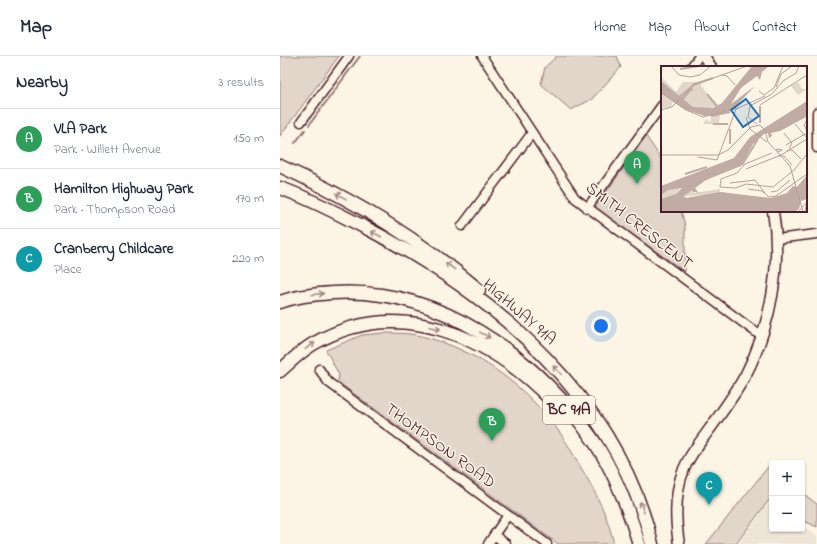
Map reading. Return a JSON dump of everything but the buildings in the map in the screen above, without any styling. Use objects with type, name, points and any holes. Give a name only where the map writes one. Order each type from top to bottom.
[{"type":"highway","points":[[280,166],[369,211],[418,242],[488,297],[517,323],[528,341]]},
{"type":"highway","name":"HIGHWAY 91A","points":[[280,188],[312,200],[411,252],[472,293],[528,341],[573,388],[592,411],[608,436],[626,468],[640,500],[652,544]]},
{"type":"highway","name":"HIGHWAY 91A","points":[[280,302],[316,294],[351,292],[386,295],[418,303],[450,316],[494,340],[543,379],[591,437],[612,472],[632,520],[639,544]]},
{"type":"highway","points":[[280,371],[312,344],[332,335],[376,322],[416,323],[439,328],[468,339],[505,359],[540,388],[561,410],[587,443],[606,477],[639,544]]},
{"type":"main road","points":[[704,56],[710,66]]},
{"type":"main road","points":[[679,544],[676,525],[676,498],[684,468],[738,388],[751,363],[762,336],[773,288],[776,239],[773,212]]},
{"type":"street","points":[[301,122],[349,56]]},
{"type":"street","name":"SMITH CRESCENT","points":[[482,56],[572,195],[587,208],[762,336]]},
{"type":"street","points":[[692,66],[699,56]]},
{"type":"street","points":[[587,208],[661,106]]},
{"type":"street","points":[[817,112],[817,148]]},
{"type":"street","points":[[462,226],[532,132]]},
{"type":"street","points":[[776,239],[817,234]]},
{"type":"street","name":"THOMPSON ROAD","points":[[319,369],[328,382],[547,544]]},
{"type":"street","points":[[488,544],[508,515]]},
{"type":"street","points":[[494,535],[506,544]]},
{"type":"shaded area","points":[[280,56],[339,56],[280,136]]},
{"type":"shaded area","points":[[557,56],[617,56],[621,67],[592,99],[571,110],[541,84],[545,67]]},
{"type":"shaded area","points":[[646,136],[661,158],[661,212],[681,212],[685,225],[685,272],[595,208]]},
{"type":"shaded area","points":[[383,333],[411,334],[452,346],[491,366],[525,393],[554,425],[571,450],[600,504],[614,544],[558,544],[338,382],[339,375],[326,350],[362,335]]},
{"type":"shaded area","points":[[768,467],[769,468],[769,500],[736,544],[706,544]]},
{"type":"shaded area","points":[[805,495],[817,504],[817,527],[805,521]]},
{"type":"shaded area","points":[[769,502],[769,532],[805,532],[805,527],[817,536],[817,544],[738,544]]},
{"type":"waterway","points":[[309,125],[360,56]]},
{"type":"waterway","points":[[295,143],[305,130]]},
{"type":"place","name":"VLA Park","points":[[637,184]]},
{"type":"place","name":"Hamilton Highway Park","points":[[492,441]]},
{"type":"place","name":"Cranberry Childcare","points":[[709,505]]}]
